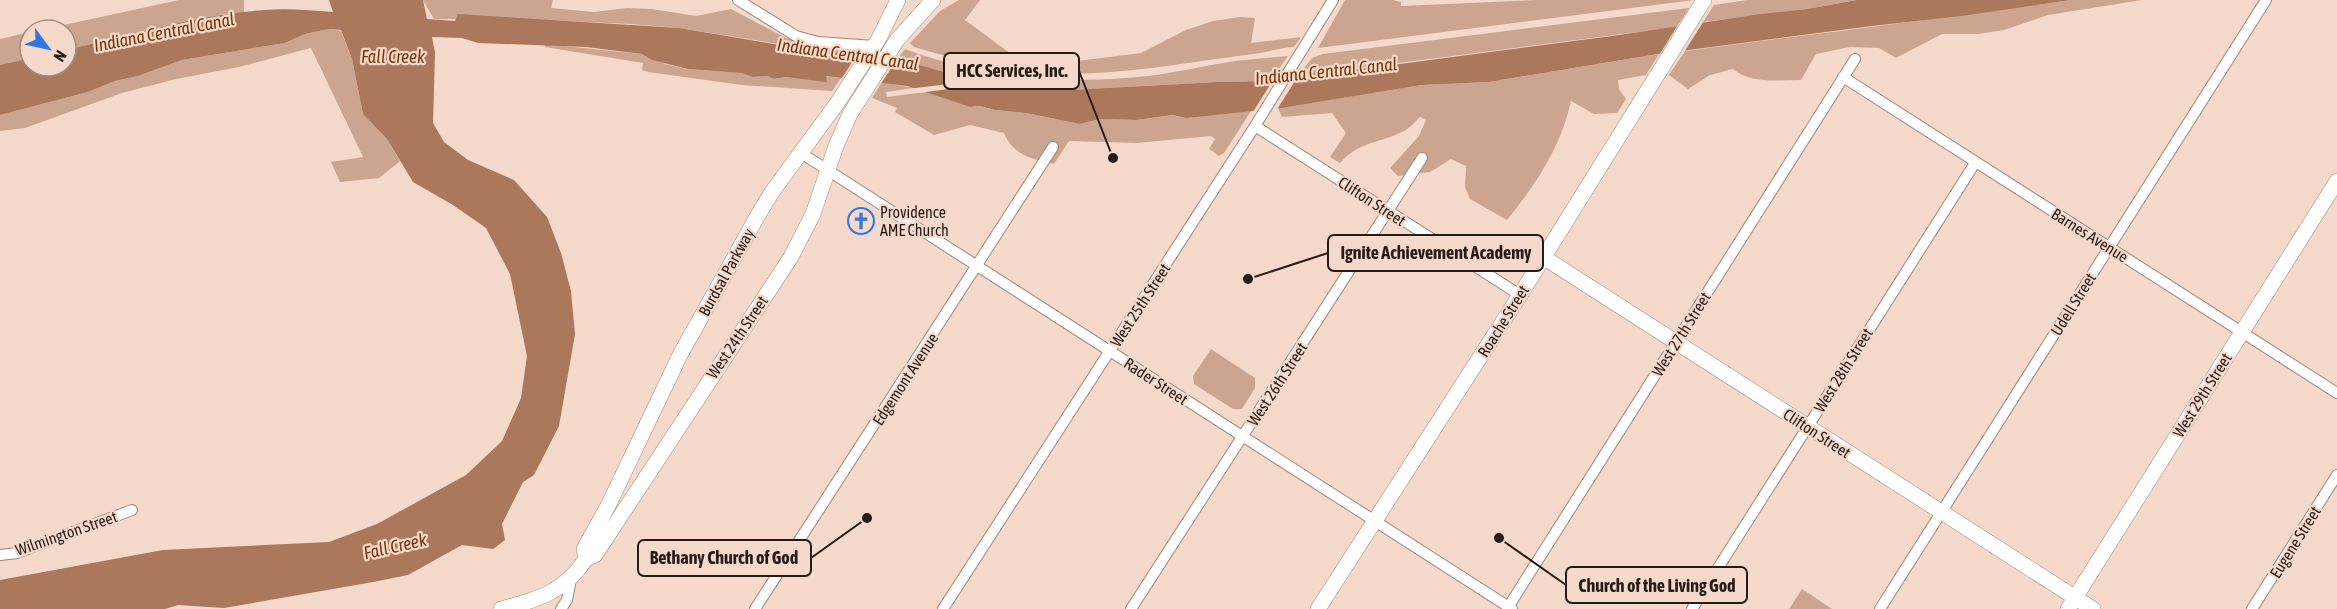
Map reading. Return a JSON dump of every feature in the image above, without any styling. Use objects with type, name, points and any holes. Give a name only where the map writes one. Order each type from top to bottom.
[{"type":"street","points":[[738,0],[796,36],[818,42],[871,50]]},
{"type":"street","name":"Burdsal Parkway","points":[[586,559],[584,549],[608,506],[689,337],[765,202],[842,95],[871,50],[898,0]]},
{"type":"street","name":"West 24th Street","points":[[586,559],[595,555],[791,257],[813,214],[842,132],[860,98],[892,47],[933,0]]},
{"type":"street","name":"West 25th Street","points":[[943,609],[1333,0]]},
{"type":"street","name":"Roache Street","points":[[1318,609],[1520,295],[1704,0]]},
{"type":"street","name":"Udell Street","points":[[1880,609],[2266,0]]},
{"type":"street","name":"West 27th Street","points":[[1509,608],[1856,59]]},
{"type":"street","name":"Barnes Avenue","points":[[1844,77],[2337,393]]},
{"type":"street","name":"Clifton Street","points":[[1256,123],[1389,212],[1520,295]]},
{"type":"street","name":"Edgemont Avenue","points":[[755,609],[1053,147]]},
{"type":"street","name":"Rader Street","points":[[801,153],[1509,608]]},
{"type":"street","name":"West 26th Street","points":[[1131,609],[1422,158]]},
{"type":"street","name":"West 28th Street","points":[[1692,609],[1975,163]]},
{"type":"street","name":"West 29th Street","points":[[2071,603],[2337,181]]},
{"type":"street","name":"Clifton Street","points":[[1543,257],[1941,512],[2071,603],[2093,609]]},
{"type":"street","name":"Eugene Street","points":[[2252,609],[2337,476]]},
{"type":"street","name":"Wilmington Street","points":[[0,555],[16,553],[132,510]]},
{"type":"street","points":[[501,609],[541,598],[571,579],[586,559]]},
{"type":"street","points":[[561,609],[567,600],[571,579]]},
{"type":"shaded area","points":[[179,0],[244,0],[244,13],[225,14],[78,47],[78,22]]},
{"type":"shaded area","points":[[423,0],[553,0],[551,8],[594,12],[627,8],[652,9],[696,16],[731,9],[786,38],[805,43],[858,49],[855,56],[679,28],[629,24],[524,19],[434,19]]},
{"type":"shaded area","points":[[959,0],[980,0],[965,20],[1029,67],[1141,53],[1186,30],[1213,21],[1240,17],[1255,18],[1251,43],[1301,37],[1294,47],[1258,53],[1151,68],[1074,74],[1032,72],[981,64],[914,47],[910,43],[940,11]]},
{"type":"shaded area","points":[[1345,0],[1393,0],[1401,2],[1401,6],[1535,0],[1694,0],[1318,48]]},
{"type":"shaded area","points":[[1747,0],[1857,0],[1807,9],[1703,22],[1714,5]]},
{"type":"shaded area","points":[[2071,0],[2142,0],[2048,15],[2004,30],[1978,34],[1942,34],[1896,58],[1879,48],[1850,47],[1816,54],[1801,80],[1756,79],[1733,69],[1710,75],[1688,89],[1669,75],[1685,51]]},
{"type":"shaded area","points":[[1689,8],[1677,27],[1298,76],[1312,58],[1323,54]]},
{"type":"shaded area","points":[[329,29],[341,31],[352,59],[363,114],[387,139],[400,161],[379,178],[340,182],[331,162],[363,157],[311,48],[239,67],[176,79],[122,93],[25,128],[0,131],[0,115],[88,92],[182,60],[285,43],[305,34]]},
{"type":"shaded area","points":[[18,35],[18,61],[0,65],[0,39]]},
{"type":"shaded area","points":[[544,44],[642,54],[665,64],[688,69],[741,73],[753,77],[827,81],[825,76],[841,78],[832,91],[742,85],[648,72],[642,70],[643,63],[545,47]]},
{"type":"shaded area","points":[[905,49],[934,59],[994,73],[1086,80],[1148,76],[1236,61],[1288,56],[1271,80],[1266,81],[1069,90],[988,84],[993,83],[992,79],[973,81],[896,61]]},
{"type":"shaded area","points":[[1659,54],[1646,75],[1618,80],[1619,89],[1626,99],[1617,113],[1594,114],[1571,101],[1561,134],[1546,164],[1528,193],[1507,220],[1470,199],[1465,187],[1466,166],[1451,159],[1430,172],[1398,176],[1390,168],[1419,136],[1426,120],[1420,117],[1405,131],[1362,147],[1340,163],[1330,157],[1346,133],[1332,113],[1282,117],[1278,108],[1422,85],[1489,82]]},
{"type":"shaded area","points":[[882,82],[914,88],[886,92],[887,97],[926,92],[970,107],[980,106],[1026,113],[1080,124],[1100,119],[1137,120],[1172,115],[1186,118],[1251,111],[1224,153],[1219,156],[1209,149],[1215,139],[1211,136],[1137,143],[1069,141],[1054,164],[1024,155],[1013,146],[1004,133],[970,125],[934,135],[895,112],[897,108],[872,98]]},
{"type":"shaded area","points":[[1211,349],[1255,378],[1255,388],[1242,409],[1233,409],[1194,384],[1193,376]]},
{"type":"shaded area","points":[[1802,589],[1832,609],[1789,609]]},
{"type":"water","points":[[329,0],[423,0],[427,19],[455,21],[458,14],[679,28],[786,46],[904,61],[988,84],[1069,90],[1266,81],[1320,72],[1377,67],[1612,36],[1857,0],[2071,0],[1658,54],[1489,82],[1422,85],[1281,108],[1207,116],[1186,118],[1172,115],[1137,120],[1100,119],[1080,124],[1026,113],[980,106],[970,107],[907,86],[826,76],[827,82],[785,77],[774,79],[767,76],[753,77],[741,73],[688,69],[652,60],[642,54],[586,47],[478,43],[462,38],[432,37],[435,53],[433,123],[444,142],[468,160],[514,180],[547,217],[561,253],[571,291],[575,334],[559,426],[534,475],[523,482],[502,524],[505,540],[493,549],[462,545],[408,575],[224,608],[178,605],[165,609],[0,609],[0,580],[163,550],[329,542],[377,524],[466,475],[502,441],[521,398],[527,356],[510,274],[486,228],[453,205],[413,182],[387,139],[363,114],[352,59],[341,30],[329,29],[305,34],[285,43],[182,60],[88,92],[0,115],[0,65],[18,61],[18,78],[78,78],[78,47],[214,16],[281,9],[333,12]]},
{"type":"pier","points":[[1705,19],[1683,54],[1658,57],[1679,23]]},
{"type":"pier","points":[[858,53],[898,58],[880,85],[840,81]]},
{"type":"pier","points":[[1300,73],[1276,111],[1251,115],[1275,77]]},
{"type":"pier","points":[[982,80],[993,83],[919,93],[907,89]]},
{"type":"place","name":"HCC Services, Inc.","points":[[1113,158]]},
{"type":"place","name":"Providence AME Church","points":[[861,221]]},
{"type":"place","name":"Ignite Achievement Academy","points":[[1248,279]]},
{"type":"place","name":"Bethany Church of God","points":[[867,518]]},
{"type":"place","name":"Church of the Living God","points":[[1499,538]]},
{"type":"water label","name":"Indiana Central Canal","points":[[164,32]]},
{"type":"water label","name":"Indiana Central Canal","points":[[848,54]]},
{"type":"water label","name":"Fall Creek","points":[[393,56]]},
{"type":"water label","name":"Indiana Central Canal","points":[[1326,71]]},
{"type":"water label","name":"Fall Creek","points":[[395,546]]}]
